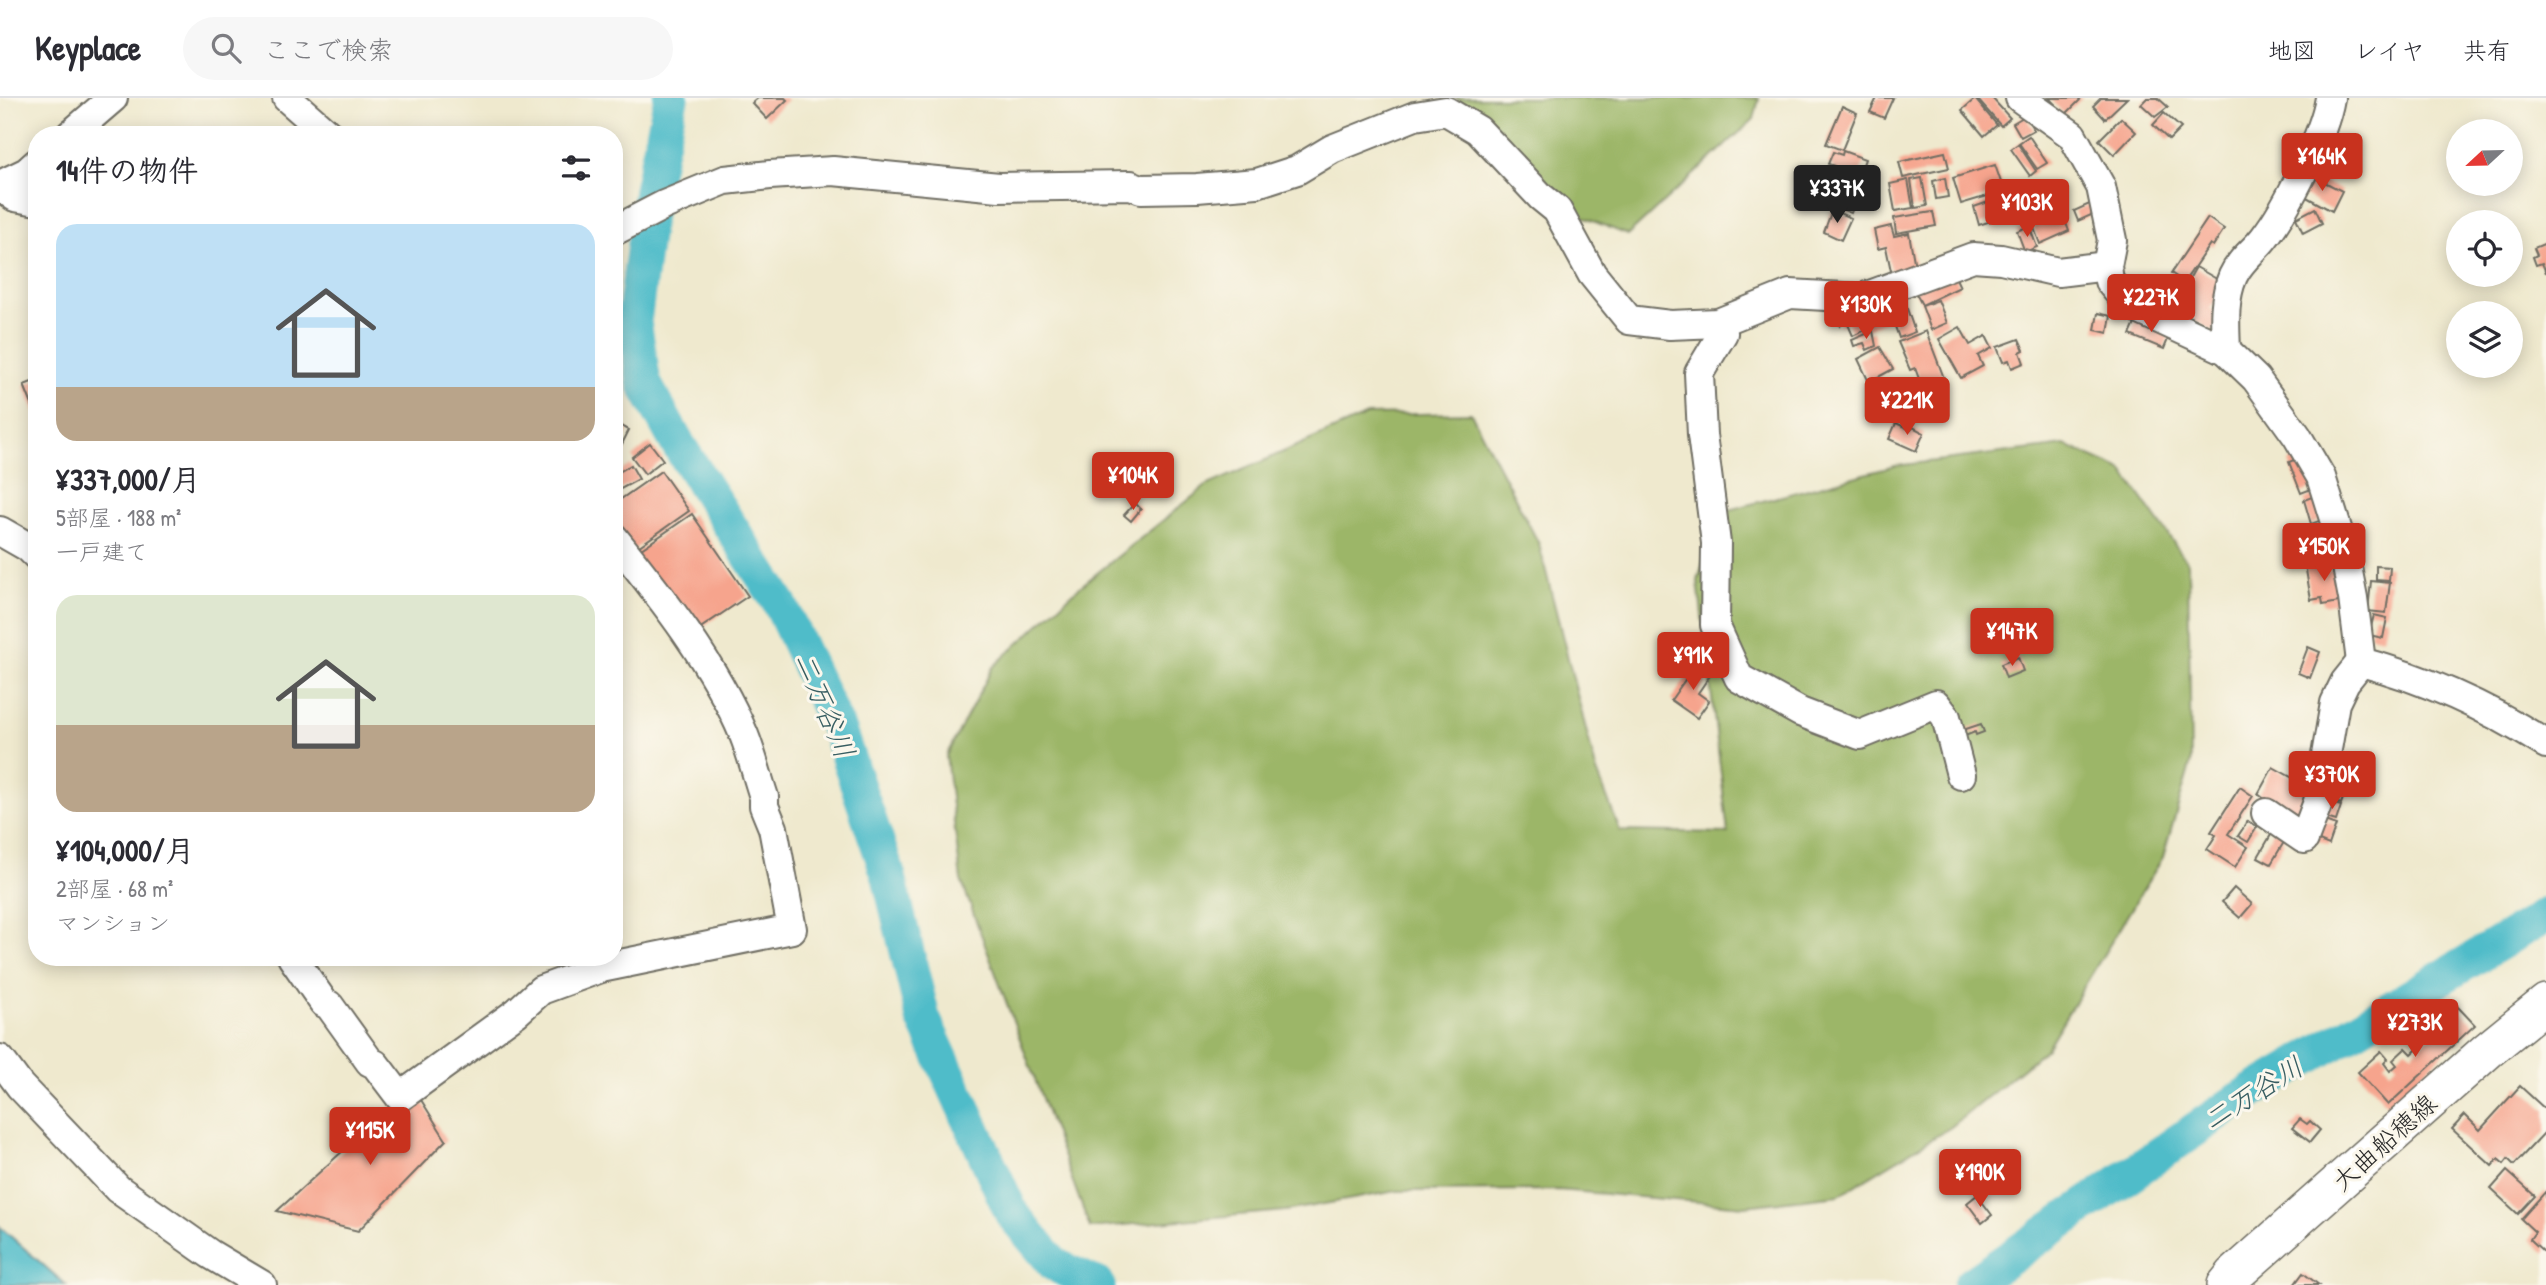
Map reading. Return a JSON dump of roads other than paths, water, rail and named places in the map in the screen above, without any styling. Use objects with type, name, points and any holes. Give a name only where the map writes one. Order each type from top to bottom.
[{"type":"main road","name":"大曲船穂線","points":[[2225,1285],[2488,1050],[2546,1003]]},
{"type":"street","points":[[80,126],[113,98]]},
{"type":"street","points":[[287,98],[319,126]]},
{"type":"street","points":[[2020,98],[2072,135],[2101,187],[2112,240],[2107,266],[2109,281],[2129,305],[2226,350],[2262,387],[2297,436],[2321,477],[2343,551],[2353,598],[2361,662],[2334,702],[2318,802],[2304,839],[2266,813]]},
{"type":"street","points":[[2226,350],[2224,310],[2234,275],[2275,222],[2322,128],[2330,98]]},
{"type":"street","points":[[623,226],[725,180],[833,171],[999,187],[1130,185],[1142,189],[1257,183],[1297,170],[1332,149],[1415,116],[1446,111],[1478,130],[1541,197],[1557,209],[1592,274],[1629,320],[1670,325],[1718,323],[1790,294],[1862,298],[1973,257],[2001,259],[2058,272],[2107,266]]},
{"type":"street","points":[[28,171],[0,186],[15,197],[28,199]]},
{"type":"street","points":[[1718,323],[1723,333],[1699,373],[1702,435],[1716,543],[1715,625],[1739,678],[1800,712],[1860,734],[1936,704],[1946,718],[1961,775]]},
{"type":"street","points":[[0,531],[28,547]]},
{"type":"street","points":[[623,550],[693,644],[744,735],[773,828],[792,929],[623,964]]},
{"type":"street","points":[[2361,662],[2459,697],[2546,744]]},
{"type":"street","points":[[298,966],[324,1003],[329,1005],[370,1062],[375,1064],[400,1097],[517,1012],[541,990],[611,966]]},
{"type":"street","points":[[0,1059],[20,1086],[118,1189],[210,1254],[262,1285]]},
{"type":"water","points":[[0,1227],[66,1285],[0,1285]]},
{"type":"waterway","name":"二万谷川","points":[[671,98],[651,190],[634,322],[644,383],[676,441],[780,604],[839,731],[889,877],[923,1018],[1012,1214],[1055,1265],[1098,1285]]},
{"type":"waterway","name":"二万谷川","points":[[1970,1285],[2238,1100],[2546,915]]}]
